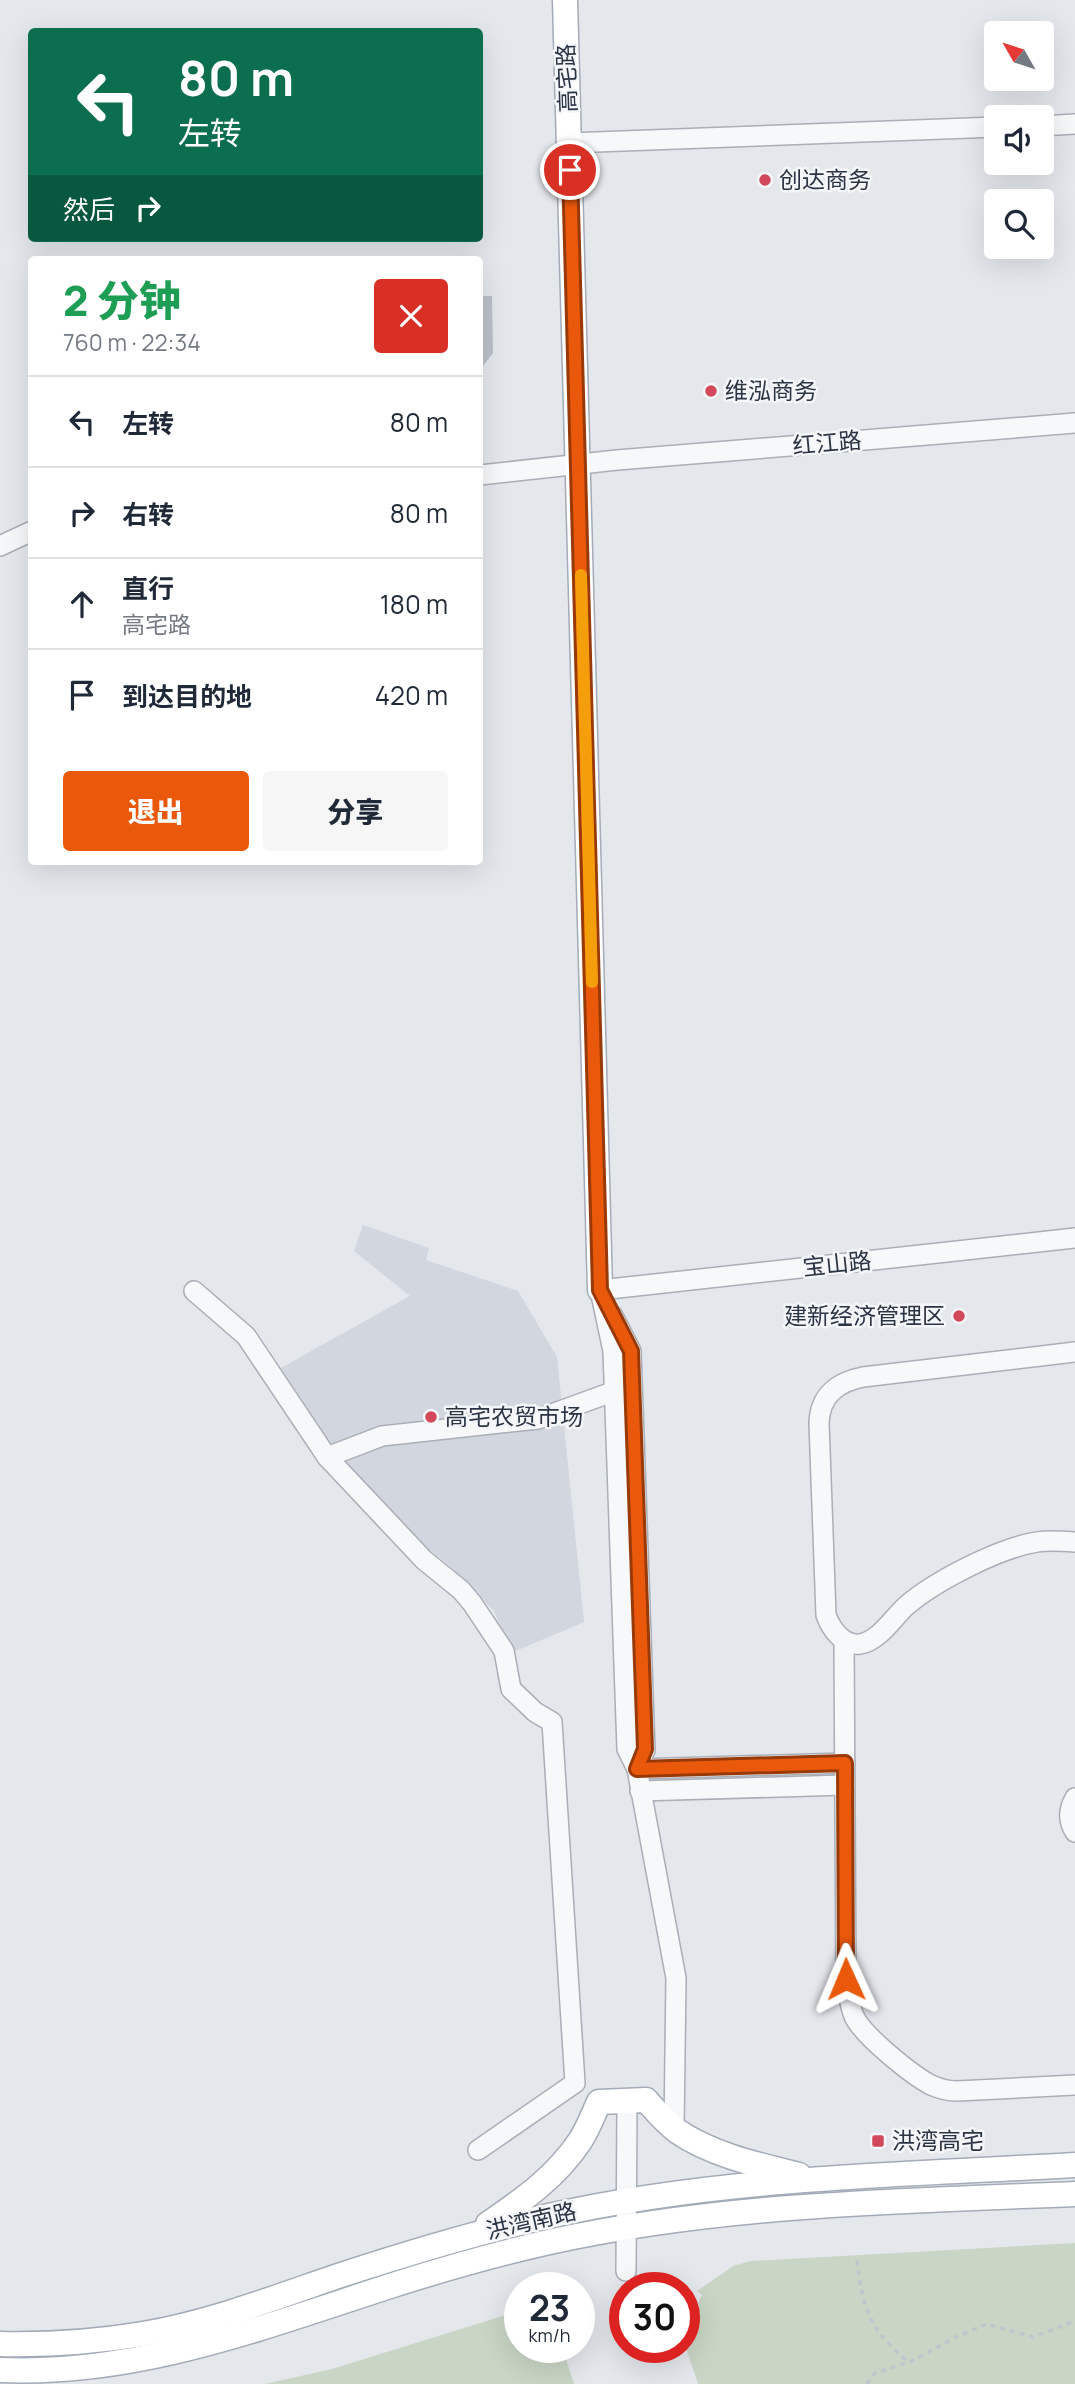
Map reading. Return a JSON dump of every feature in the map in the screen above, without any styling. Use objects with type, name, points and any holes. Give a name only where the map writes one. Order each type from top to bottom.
[{"type":"main road","name":"高宅路","points":[[565,0],[600,1290]]},
{"type":"main road","points":[[472,2235],[533,2194],[562,2165],[582,2138],[600,2102],[646,2100],[674,2129],[696,2143],[752,2163],[820,2180]]},
{"type":"main road","name":"洪湾南路","points":[[0,2344],[67,2343],[172,2328],[223,2314],[397,2256],[576,2210],[726,2188],[1075,2165]]},
{"type":"main road","name":"洪湾南路","points":[[0,2370],[93,2367],[170,2353],[259,2329],[456,2266],[547,2243],[627,2227],[762,2211],[895,2201],[1075,2194]]},
{"type":"street","points":[[1054,125],[1075,124]]},
{"type":"street","points":[[569,143],[984,127]]},
{"type":"street","name":"红江路","points":[[483,475],[578,464],[1075,423]]},
{"type":"street","points":[[0,546],[28,533]]},
{"type":"street","name":"宝山路","points":[[600,1290],[1075,1238]]},
{"type":"street","points":[[600,1290],[613,1351],[627,1749],[637,1769],[676,1978],[674,2129]]},
{"type":"street","points":[[600,1290],[631,1351],[645,1749],[637,1769]]},
{"type":"street","points":[[194,1291],[246,1336],[327,1457],[424,1560],[461,1590],[472,1603],[504,1651],[511,1689],[535,1712],[552,1722],[575,2083],[478,2150]]},
{"type":"street","points":[[1075,1352],[863,1377],[840,1384],[827,1395],[819,1410],[819,1423],[824,1604],[828,1622],[844,1641],[859,1644],[866,1642],[918,1598],[999,1553],[1039,1542],[1075,1542]]},
{"type":"street","points":[[327,1457],[382,1436],[538,1419],[615,1391]]},
{"type":"street","points":[[844,1641],[846,1979],[853,2015],[861,2028],[925,2081],[940,2089],[957,2091],[1075,2085]]},
{"type":"street","points":[[637,1769],[845,1763]]},
{"type":"street","points":[[640,1791],[845,1785]]},
{"type":"street","points":[[1075,1798],[1070,1815],[1075,1832]]},
{"type":"street","points":[[626,2271],[627,2101]]},
{"type":"path","points":[[857,2260],[861,2293],[870,2321],[885,2342],[908,2362]]},
{"type":"path","points":[[867,2384],[875,2373],[908,2362],[987,2324],[1033,2337],[1075,2321]]},
{"type":"shaded area","name":"高宅农贸市场","points":[[363,1225],[429,1248],[426,1260],[518,1291],[557,1357],[584,1622],[511,1653],[494,1611],[450,1566],[361,1491],[279,1369],[410,1296],[354,1251]]},
{"type":"green space","points":[[1075,2243],[1075,2384],[698,2384],[691,2363],[700,2363],[700,2289],[733,2266],[751,2261]]},
{"type":"green space","points":[[504,2316],[504,2363],[567,2363],[574,2384],[265,2384],[332,2369]]},
{"type":"building","points":[[483,296],[492,296],[493,353],[483,366]]},
{"type":"slow traffic","points":[[581,575],[592,982]]},
{"type":"place","name":"创达商务","points":[[765,180]]},
{"type":"place","name":"维泓商务","points":[[711,391]]},
{"type":"place","name":"建新经济管理区","points":[[959,1316]]},
{"type":"place","name":"高宅农贸市场","points":[[431,1417]]},
{"type":"place","name":"洪湾高宅","points":[[878,2141]]},
{"type":"route","points":[[570,170],[600,1290],[631,1351],[645,1749],[637,1769],[845,1763],[846,1979]]}]
